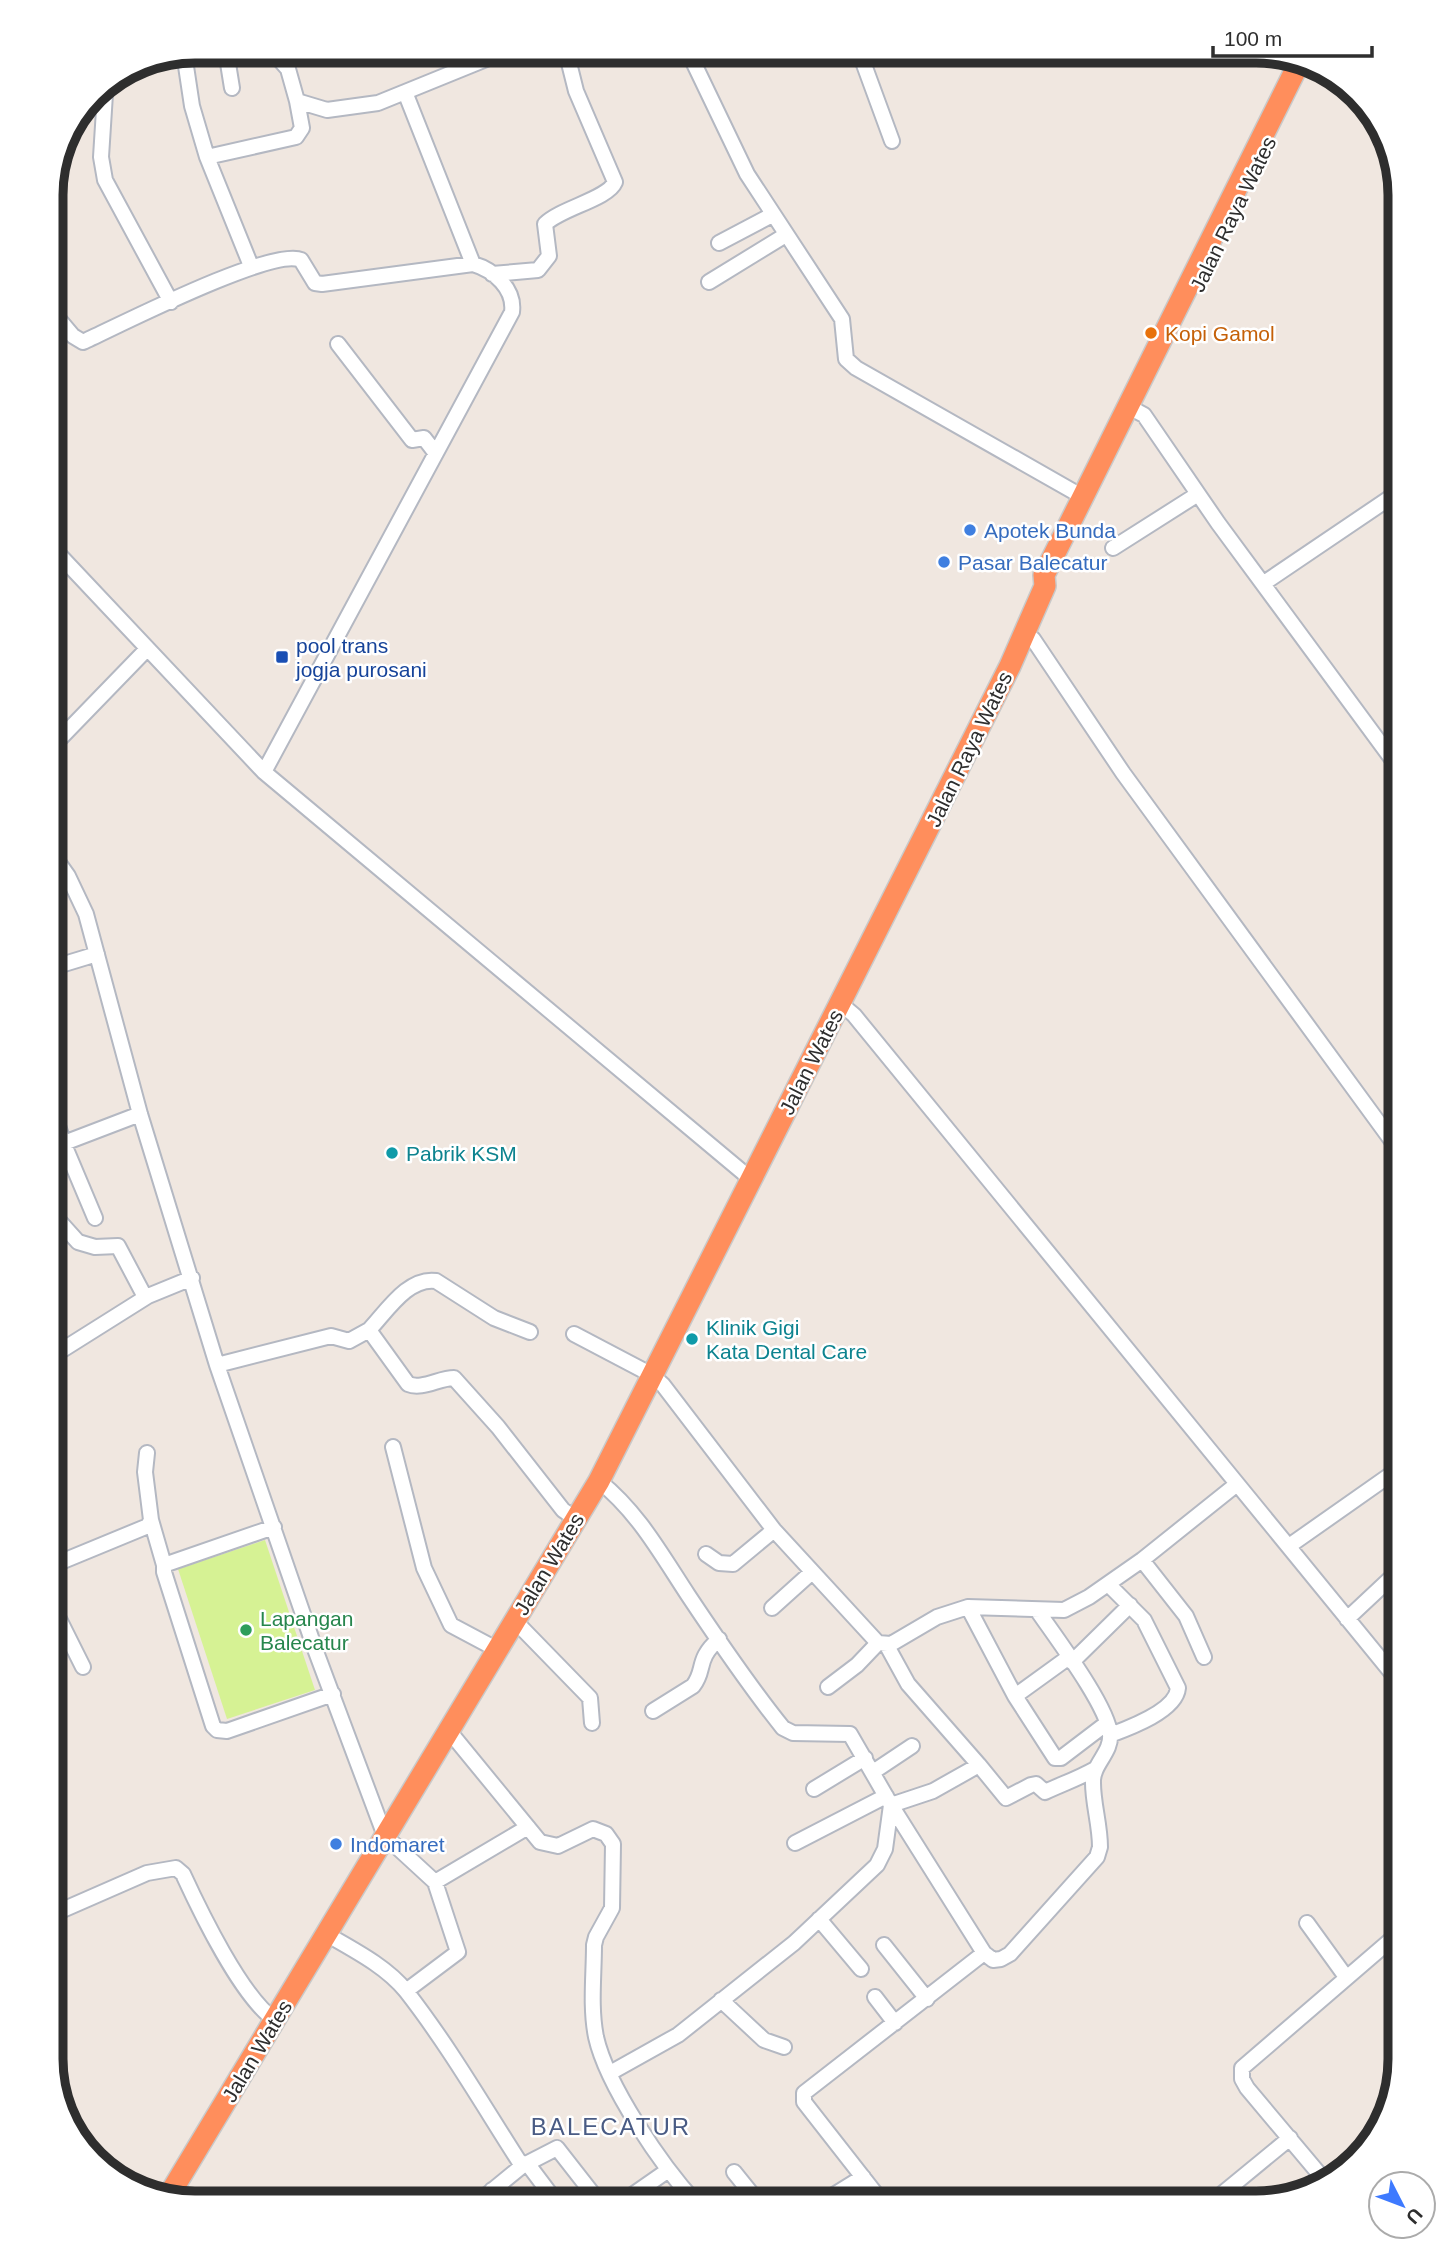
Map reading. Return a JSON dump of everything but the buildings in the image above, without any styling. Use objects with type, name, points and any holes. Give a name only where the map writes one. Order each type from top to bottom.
[{"type":"highway","name":"Jalan Raya Wates","points":[[1045,586],[1054,580],[1132,409],[1296,69]]},
{"type":"highway","name":"Jalan Raya Wates","points":[[889,910],[1025,633],[1045,586],[1044,575],[1132,409],[1303,72]]},
{"type":"highway","name":"Jalan Wates","points":[[174,2189],[598,1481],[889,910]]},
{"type":"street","points":[[228,63],[232,88]]},
{"type":"street","points":[[207,158],[296,137],[302,128],[288,69],[283,63]]},
{"type":"street","points":[[297,101],[327,110],[351,109],[378,103],[473,63]]},
{"type":"street","points":[[492,274],[538,271],[549,256],[545,224],[563,211],[610,191],[615,182],[576,91],[569,63]]},
{"type":"street","points":[[694,63],[747,174],[784,236],[842,319],[851,363],[1083,497]]},
{"type":"street","points":[[863,63],[892,141]]},
{"type":"street","points":[[186,64],[192,106],[207,158],[251,266]]},
{"type":"street","points":[[405,92],[472,264]]},
{"type":"street","points":[[105,99],[101,157],[105,180],[171,302]]},
{"type":"street","points":[[719,243],[772,215]]},
{"type":"street","points":[[709,282],[784,236]]},
{"type":"street","points":[[63,324],[73,336],[83,342],[251,266],[297,258],[315,283],[322,284],[472,264],[492,274],[510,293],[512,312],[434,451],[264,772]]},
{"type":"street","points":[[338,344],[412,440],[426,440],[434,451]]},
{"type":"street","points":[[1132,409],[1144,415],[1198,494],[1388,754]]},
{"type":"street","points":[[1112,548],[1198,494]]},
{"type":"street","points":[[1264,583],[1388,499]]},
{"type":"street","points":[[63,559],[264,772],[752,1180]]},
{"type":"street","points":[[1025,633],[1034,639],[1123,773],[1388,1136]]},
{"type":"street","points":[[63,736],[146,650]]},
{"type":"street","points":[[63,869],[86,914],[140,1114],[218,1366],[332,1694],[385,1836],[435,1882],[458,1952],[406,1991]]},
{"type":"street","points":[[63,878],[68,876]]},
{"type":"street","points":[[63,964],[97,954]]},
{"type":"street","points":[[841,1004],[854,1015],[1388,1669]]},
{"type":"street","points":[[63,1143],[140,1114]]},
{"type":"street","points":[[63,1157],[95,1218]]},
{"type":"street","points":[[63,1225],[78,1242],[95,1247],[118,1246],[145,1297]]},
{"type":"street","points":[[63,1349],[145,1297],[192,1278]]},
{"type":"street","points":[[218,1366],[331,1336],[349,1341],[369,1330],[410,1287],[426,1280],[436,1281],[494,1318],[530,1332]]},
{"type":"street","points":[[369,1330],[408,1384],[421,1386],[434,1380],[454,1378],[498,1427],[563,1510],[576,1519]]},
{"type":"street","points":[[574,1334],[652,1376],[672,1394],[774,1530],[882,1643],[908,1685],[1003,1796],[1011,1798],[1036,1784],[1045,1792],[1060,1784],[1069,1784],[1095,1769]]},
{"type":"street","points":[[393,1447],[424,1568],[451,1625],[498,1650]]},
{"type":"street","points":[[147,1453],[145,1472],[151,1520],[164,1573],[213,1726],[217,1730],[227,1731],[332,1694]]},
{"type":"street","points":[[1289,1546],[1388,1476]]},
{"type":"street","points":[[598,1481],[614,1493],[659,1545],[719,1639],[783,1728],[793,1733],[850,1734],[984,1953],[993,1960],[1010,1954],[1097,1857],[1100,1838],[1093,1783],[1095,1769],[1107,1751],[1109,1729],[1070,1660],[1037,1610]]},
{"type":"street","points":[[828,1687],[882,1643],[937,1617],[968,1607],[1064,1610],[1142,1560],[1237,1484]]},
{"type":"street","points":[[63,1561],[142,1530],[151,1520]]},
{"type":"street","points":[[164,1565],[274,1527]]},
{"type":"street","points":[[706,1554],[719,1563],[733,1564],[774,1530]]},
{"type":"street","points":[[1142,1560],[1186,1616],[1204,1657]]},
{"type":"street","points":[[772,1608],[812,1572]]},
{"type":"street","points":[[1347,1619],[1388,1581]]},
{"type":"street","points":[[968,1607],[1050,1755],[1061,1758],[1109,1729],[1142,1722],[1168,1705],[1178,1693],[1155,1637],[1130,1605],[1108,1584]]},
{"type":"street","points":[[1015,1696],[1070,1660],[1130,1605]]},
{"type":"street","points":[[515,1622],[590,1698],[592,1723]]},
{"type":"street","points":[[63,1639],[83,1667]]},
{"type":"street","points":[[653,1711],[693,1686],[698,1680],[703,1653],[719,1639]]},
{"type":"street","points":[[449,1731],[540,1842],[548,1846],[558,1846],[593,1829],[606,1834],[613,1844],[612,1908],[594,1945],[593,2014],[600,2054],[667,2171],[685,2191]]},
{"type":"street","points":[[873,1772],[912,1745]]},
{"type":"street","points":[[814,1789],[865,1758]]},
{"type":"street","points":[[795,1843],[888,1800],[933,1791],[979,1765]]},
{"type":"street","points":[[610,2073],[678,2035],[794,1943],[820,1919],[883,1857],[888,1800]]},
{"type":"street","points":[[435,1882],[527,1827]]},
{"type":"street","points":[[63,1910],[147,1873],[176,1868],[183,1874],[223,1953],[265,2013],[275,2020]]},
{"type":"street","points":[[820,1919],[862,1969]]},
{"type":"street","points":[[1307,1923],[1346,1977]]},
{"type":"street","points":[[328,1935],[359,1953],[406,1991],[434,2028],[524,2164],[547,2191]]},
{"type":"street","points":[[1320,2174],[1247,2088],[1242,2079],[1242,2068],[1388,1942]]},
{"type":"street","points":[[884,1945],[927,1999]]},
{"type":"street","points":[[874,2191],[804,2102],[804,2093],[984,1953]]},
{"type":"street","points":[[875,1997],[895,2023]]},
{"type":"street","points":[[721,2000],[764,2040],[784,2046]]},
{"type":"street","points":[[1226,2191],[1290,2138]]},
{"type":"street","points":[[492,2190],[524,2164],[559,2148],[591,2191]]},
{"type":"street","points":[[638,2191],[667,2171]]},
{"type":"street","points":[[734,2172],[749,2191]]},
{"type":"street","points":[[840,2191],[863,2177]]},
{"type":"green space","name":"Lapangan Balecatur","points":[[265,1540],[315,1690],[227,1719],[178,1569]]},
{"type":"place","name":"Kopi Gamol","points":[[1151,333]]},
{"type":"place","name":"Apotek Bunda","points":[[970,530]]},
{"type":"place","name":"Pasar Balecatur","points":[[944,562]]},
{"type":"place","name":"pool trans jogja purosani","points":[[282,657]]},
{"type":"place","name":"Pabrik KSM","points":[[392,1153]]},
{"type":"place","name":"Klinik Gigi Kata Dental Care","points":[[692,1339]]},
{"type":"place","name":"Lapangan Balecatur","points":[[246,1630]]},
{"type":"place","name":"Indomaret","points":[[336,1844]]},
{"type":"district","name":"BALECATUR","points":[[611,2126]]}]
